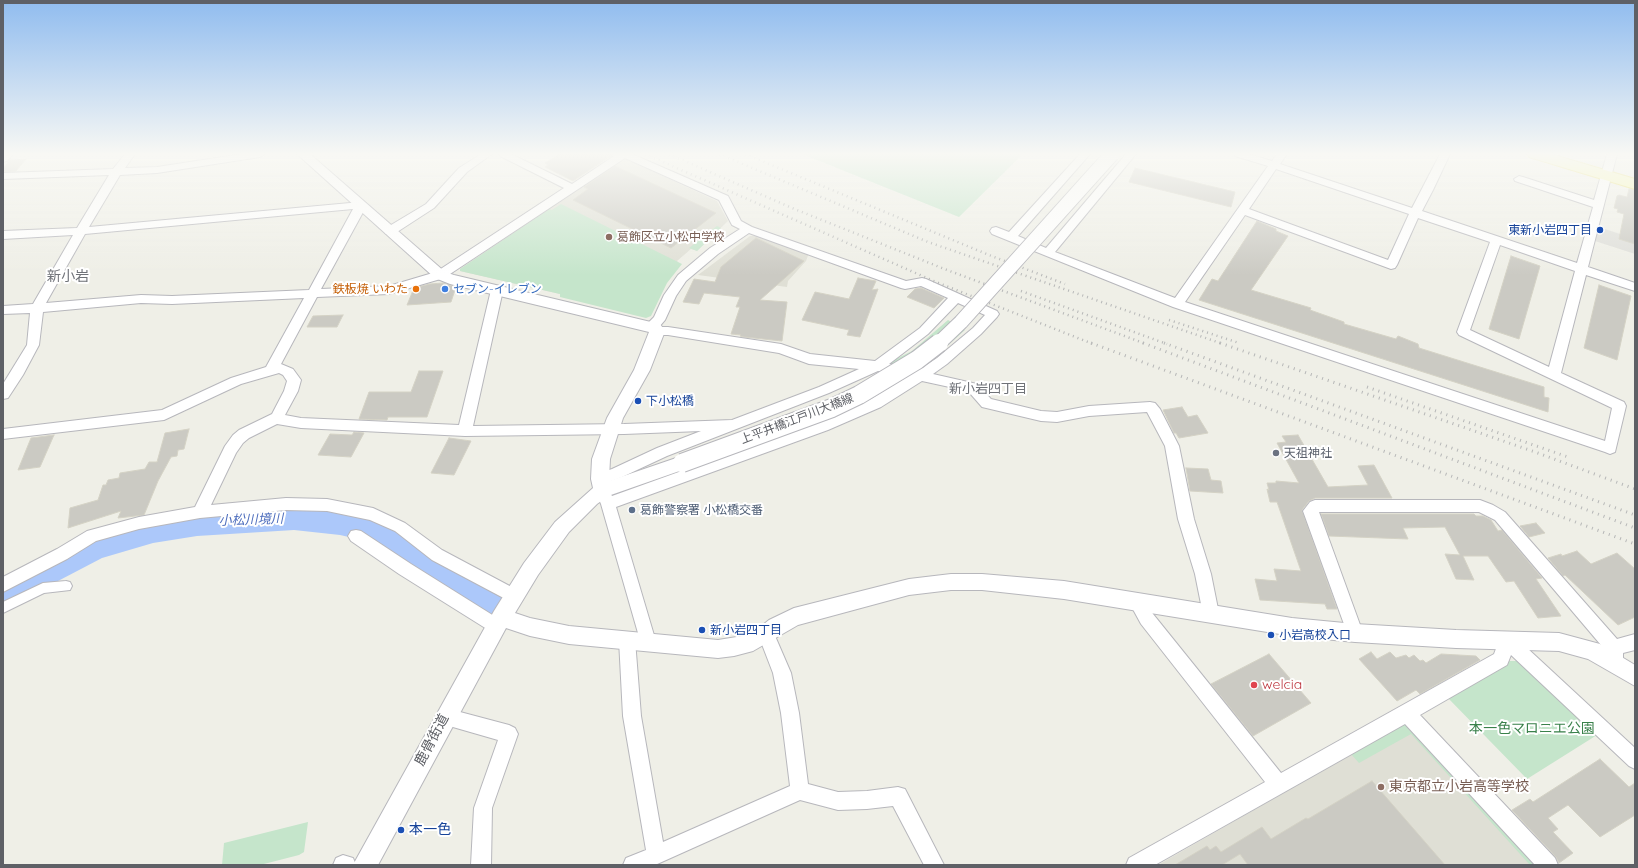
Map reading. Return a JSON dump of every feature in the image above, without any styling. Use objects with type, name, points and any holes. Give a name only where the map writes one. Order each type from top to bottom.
[{"type":"street","points":[[3,394],[18,372],[32,345],[37,308],[103,195]]},
{"type":"street","points":[[349,195],[440,275],[654,329],[781,349],[809,359],[877,366],[972,387],[987,403],[1046,416],[1057,417],[1090,411],[1150,407],[1155,413],[1172,446],[1186,519],[1202,574],[1211,614]]},
{"type":"street","points":[[390,231],[430,206],[441,195]]},
{"type":"street","points":[[3,310],[142,299],[172,300],[389,290],[440,275],[562,195]]},
{"type":"street","points":[[603,491],[852,414],[876,403],[920,376],[961,344],[993,314],[922,282],[905,285],[736,224],[724,198],[716,195]]},
{"type":"street","points":[[1011,237],[1049,195]]},
{"type":"street","name":"上平井橋江戸川大橋線","points":[[498,621],[545,549],[562,528],[591,499],[603,491],[832,408],[859,395],[923,356],[934,348],[961,322],[1076,195]]},
{"type":"street","points":[[1048,253],[1097,195]]},
{"type":"street","points":[[1177,304],[1253,195]]},
{"type":"street","points":[[1361,195],[1635,287]]},
{"type":"street","points":[[1242,210],[1392,265],[1415,213],[1425,195]]},
{"type":"street","points":[[1566,195],[1598,205]]},
{"type":"street","points":[[1554,374],[1601,195]]},
{"type":"street","points":[[3,235],[81,231],[361,205]]},
{"type":"street","points":[[271,370],[361,205]]},
{"type":"street","points":[[648,642],[603,491],[601,458],[620,408],[642,370],[654,329],[670,295],[682,278],[714,251],[748,229]]},
{"type":"street","points":[[996,231],[1177,304],[1610,448],[1619,406],[1463,332],[1496,240]]},
{"type":"street","points":[[465,431],[497,290]]},
{"type":"street","points":[[603,491],[617,473],[662,452],[824,390],[877,366],[908,344],[929,326],[956,297]]},
{"type":"street","points":[[3,434],[164,415],[214,390],[236,381],[280,368],[288,372],[294,380],[291,391],[278,417],[244,434],[238,439],[230,450],[200,512]]},
{"type":"street","points":[[278,417],[281,420],[300,423],[465,431],[611,429],[732,425]]},
{"type":"street","points":[[3,585],[62,554],[92,536],[139,523],[200,512],[286,504],[327,505],[373,514],[400,527],[437,555],[513,596]]},
{"type":"street","points":[[1355,633],[1310,511],[1315,506],[1480,506],[1492,510],[1500,516],[1614,655],[1635,676]]},
{"type":"street","points":[[356,536],[418,577],[498,621],[569,636],[718,648],[734,647],[746,644],[766,634],[776,626],[794,618],[909,587],[931,584],[982,582],[1058,590],[1292,627],[1355,633],[1559,642],[1614,655],[1635,642]]},
{"type":"street","points":[[3,608],[42,588],[66,586]]},
{"type":"street","points":[[1137,602],[1147,619],[1279,785]]},
{"type":"street","name":"鹿骨街道","points":[[365,865],[498,621]]},
{"type":"street","points":[[766,634],[782,673],[790,713],[800,791]]},
{"type":"street","points":[[627,640],[632,716],[656,854]]},
{"type":"street","points":[[1136,865],[1408,713],[1501,659],[1507,640]]},
{"type":"street","points":[[1507,640],[1635,760]]},
{"type":"street","points":[[1408,713],[1548,865]]},
{"type":"street","points":[[445,717],[509,734],[484,808],[481,865]]},
{"type":"street","points":[[633,865],[800,791],[838,801],[867,800],[898,796],[934,865]]},
{"type":"shaded area","name":"葛飾区立小松中学校","points":[[570,195],[703,195],[717,201],[728,221],[697,251],[691,249],[677,261],[678,262],[675,268],[560,294],[460,271],[460,269]]},
{"type":"shaded area","points":[[1599,227],[1635,239],[1635,254],[1595,241]]},
{"type":"shaded area","name":"葛飾区立小松中学校","points":[[759,235],[809,253],[806,261],[788,281],[787,287],[698,275],[750,236]]},
{"type":"shaded area","name":"東京都立小岩高等学校","points":[[1405,723],[1541,865],[1158,865],[1351,754]]},
{"type":"green space","points":[[903,195],[982,195],[959,217]]},
{"type":"green space","points":[[561,204],[682,264],[667,283],[651,316],[646,318],[560,297],[560,294],[460,271],[460,269],[549,209],[552,210]]},
{"type":"green space","points":[[717,226],[721,228],[697,251],[689,248]]},
{"type":"green space","points":[[948,320],[965,330],[916,374],[882,366],[912,351]]},
{"type":"green space","name":"本一色マロニエ公園","points":[[1506,661],[1517,661],[1597,735],[1527,779],[1447,697]]},
{"type":"green space","points":[[1405,723],[1541,865],[1530,865],[1411,734],[1359,763],[1351,754]]},
{"type":"green space","points":[[308,822],[304,852],[299,855],[260,865],[222,865],[224,843]]},
{"type":"building","points":[[580,195],[676,195],[716,213],[671,248],[573,200]]},
{"type":"building","points":[[1180,195],[1234,195],[1231,207]]},
{"type":"building","points":[[1628,195],[1635,195],[1635,244],[1619,239],[1624,214],[1617,212],[1618,209],[1614,208],[1617,196],[1627,197]]},
{"type":"building","points":[[1257,221],[1288,236],[1251,290],[1311,308],[1310,310],[1344,322],[1344,324],[1396,339],[1398,336],[1418,344],[1419,348],[1544,387],[1544,397],[1549,398],[1548,412],[1199,300],[1212,279],[1218,281]]},
{"type":"building","points":[[756,238],[804,261],[760,300],[787,302],[782,341],[744,337],[740,336],[741,335],[731,334],[740,307],[736,307],[740,297],[704,293],[699,304],[683,302],[694,279],[715,282],[721,267]]},
{"type":"building","points":[[1511,256],[1540,266],[1519,339],[1489,329]]},
{"type":"building","points":[[858,278],[876,281],[872,290],[878,289],[860,337],[847,335],[849,330],[802,320],[815,292],[849,299]]},
{"type":"building","points":[[443,283],[456,287],[451,302],[407,305],[414,288],[430,284]]},
{"type":"building","points":[[1599,285],[1631,296],[1617,360],[1584,348]]},
{"type":"building","points":[[921,288],[944,298],[934,308],[907,297],[915,289]]},
{"type":"building","points":[[343,315],[337,327],[307,327],[313,316]]},
{"type":"building","points":[[419,371],[443,371],[427,417],[388,417],[387,420],[359,419],[369,392],[411,392]]},
{"type":"building","points":[[1182,407],[1188,417],[1197,415],[1208,433],[1179,438],[1176,433],[1174,433],[1163,410]]},
{"type":"building","points":[[189,429],[184,449],[178,450],[177,456],[171,457],[158,481],[144,515],[118,518],[121,511],[68,528],[70,508],[98,500],[103,485],[106,485],[108,480],[119,478],[120,473],[145,469],[149,462],[157,462],[165,433]]},
{"type":"building","points":[[354,432],[364,433],[351,457],[318,455],[330,434],[352,435]]},
{"type":"building","points":[[54,435],[40,467],[18,470],[31,438]]},
{"type":"building","points":[[1298,435],[1328,487],[1368,485],[1358,466],[1374,465],[1392,498],[1315,498],[1309,501],[1302,510],[1337,609],[1327,609],[1325,604],[1260,600],[1255,579],[1277,581],[1274,569],[1301,571],[1277,502],[1270,502],[1267,489],[1269,490],[1267,483],[1276,483],[1276,481],[1299,483],[1277,443],[1286,442],[1282,436]]},
{"type":"building","points":[[449,438],[471,441],[454,475],[431,473]]},
{"type":"building","points":[[1186,468],[1208,469],[1211,480],[1221,481],[1223,493],[1190,491]]},
{"type":"building","points":[[1321,514],[1474,514],[1476,516],[1483,516],[1491,520],[1498,531],[1502,530],[1542,578],[1536,579],[1561,616],[1538,618],[1514,581],[1506,582],[1488,556],[1463,556],[1474,580],[1456,579],[1445,554],[1460,555],[1445,527],[1403,528],[1408,539],[1329,536]]},
{"type":"building","points":[[1536,523],[1545,533],[1529,537],[1520,526]]},
{"type":"building","points":[[1577,551],[1591,564],[1617,553],[1635,569],[1635,617],[1618,625],[1565,575],[1563,576],[1548,558],[1561,554],[1562,556]]},
{"type":"building","points":[[1371,652],[1377,659],[1390,652],[1396,658],[1406,655],[1409,658],[1414,655],[1420,661],[1423,660],[1426,663],[1441,654],[1476,656],[1480,660],[1420,694],[1416,690],[1397,701],[1359,659]]},
{"type":"building","points":[[1269,654],[1311,703],[1253,736],[1211,684]]},
{"type":"building","points":[[1600,759],[1629,787],[1635,783],[1635,815],[1600,837],[1568,805],[1548,818],[1558,829],[1553,832],[1573,853],[1559,863],[1556,857],[1512,810],[1530,799],[1533,802]]},
{"type":"building","points":[[1372,781],[1445,865],[1248,865],[1240,854],[1222,865],[1175,865],[1207,846],[1210,850],[1216,846],[1221,852],[1262,827],[1271,839]]},
{"type":"waterway","name":"小松川境川","points":[[3,594],[93,548],[153,530],[197,523],[294,518],[340,522],[369,529],[388,539],[424,564],[491,606]]},
{"type":"railway","points":[[737,195],[936,282],[1093,344]]},
{"type":"railway","points":[[761,195],[947,270],[1146,344]]},
{"type":"railway","points":[[815,195],[928,242],[1223,344]]},
{"type":"railway","points":[[843,195],[989,255],[1065,284]]},
{"type":"railway","points":[[1021,291],[1167,344]]},
{"type":"railway","points":[[1169,320],[1239,343]]},
{"type":"railway","points":[[1091,343],[1635,544]]},
{"type":"railway","points":[[1143,343],[1635,528]]},
{"type":"railway","points":[[1164,343],[1635,515]]},
{"type":"railway","points":[[1220,343],[1535,452],[1635,489]]},
{"type":"railway","points":[[1367,387],[1568,457]]},
{"type":"place","name":"東新小岩四丁目","points":[[1600,230]]},
{"type":"place","name":"葛飾区立小松中学校","points":[[609,237]]},
{"type":"place","name":"鉄板焼 いわた","points":[[416,289]]},
{"type":"place","name":"セブン-イレブン","points":[[445,289]]},
{"type":"place","name":"下小松橋","points":[[638,401]]},
{"type":"place","name":"天祖神社","points":[[1276,453]]},
{"type":"place","name":"葛飾警察署 小松橋交番","points":[[632,510]]},
{"type":"place","name":"新小岩四丁目","points":[[702,630]]},
{"type":"place","name":"小岩高校入口","points":[[1271,635]]},
{"type":"place","name":"welcia","points":[[1254,685]]},
{"type":"place","name":"東京都立小岩高等学校","points":[[1381,787]]},
{"type":"place","name":"本一色","points":[[401,830]]},
{"type":"district","name":"新小岩","points":[[68,277]]},
{"type":"district","name":"新小岩四丁目","points":[[988,389]]}]
